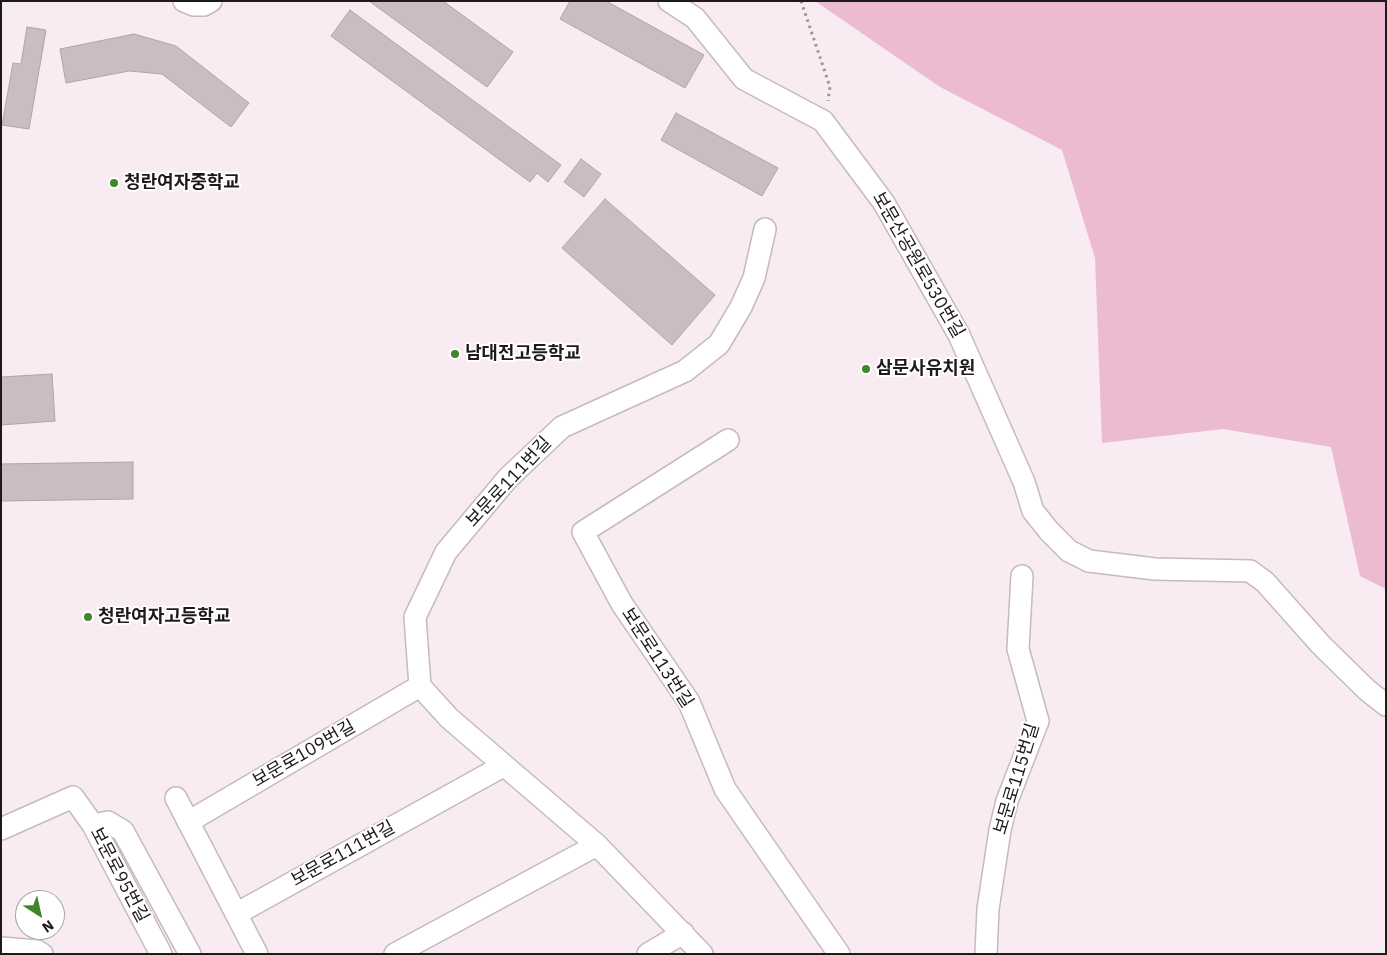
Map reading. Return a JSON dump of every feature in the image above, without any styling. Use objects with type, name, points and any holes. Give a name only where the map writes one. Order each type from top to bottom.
[{"type":"street","points":[[184,1],[194,5],[204,5],[211,1]]},
{"type":"street","name":"보문산공원로530번길","points":[[669,1],[694,18],[744,79],[823,121],[884,202],[959,335],[1024,482],[1034,511],[1049,531],[1069,551],[1089,561],[1155,570],[1250,571],[1265,582],[1321,645],[1367,690],[1386,705]]},
{"type":"street","name":"보문로111번길","points":[[420,686],[415,617],[446,552],[508,478],[562,427],[685,372],[719,344],[742,307],[754,278],[766,228]]},
{"type":"street","name":"보문로113번길","points":[[728,440],[582,532],[622,604],[689,702],[725,788],[839,954]]},
{"type":"street","name":"보문로115번길","points":[[986,954],[988,908],[1000,830],[1007,801],[1038,721],[1018,650],[1022,576]]},
{"type":"street","points":[[420,686],[449,718],[503,766],[598,845],[702,954]]},
{"type":"street","name":"보문로109번길","points":[[188,822],[420,686]]},
{"type":"street","name":"보문로111번길","points":[[236,914],[503,766]]},
{"type":"street","name":"보문로95번길","points":[[1,829],[73,797],[93,825],[161,954]]},
{"type":"street","points":[[176,798],[257,954]]},
{"type":"street","points":[[93,825],[108,822],[123,831],[190,954]]},
{"type":"street","points":[[395,954],[598,845]]},
{"type":"street","points":[[648,954],[682,933]]},
{"type":"street","points":[[1,948],[37,951],[42,954]]},
{"type":"path","points":[[801,1],[830,87],[823,121]]},
{"type":"shaded area","points":[[815,1],[1386,1],[1386,589],[1360,576],[1331,447],[1223,429],[1102,443],[1095,258],[1062,150],[940,87]]},
{"type":"building","points":[[369,1],[443,1],[513,52],[487,87]]},
{"type":"building","points":[[570,1],[606,1],[704,55],[685,88],[560,19]]},
{"type":"building","points":[[350,10],[561,165],[548,182],[537,173],[530,182],[331,36]]},
{"type":"building","points":[[27,27],[46,30],[29,129],[2,125],[13,63],[21,64]]},
{"type":"building","points":[[134,34],[176,46],[249,103],[231,127],[162,74],[129,71],[66,83],[60,49]]},
{"type":"building","points":[[676,113],[778,168],[762,196],[661,140]]},
{"type":"building","points":[[581,159],[601,174],[584,197],[564,182]]},
{"type":"building","points":[[605,199],[715,295],[672,345],[562,248]]},
{"type":"building","points":[[52,374],[55,421],[1,425],[1,377]]},
{"type":"building","points":[[133,462],[133,499],[1,501],[1,464]]},
{"type":"place","name":"청란여자중학교","points":[[114,183]]},
{"type":"place","name":"남대전고등학교","points":[[455,354]]},
{"type":"place","name":"삼문사유치원","points":[[866,369]]},
{"type":"place","name":"청란여자고등학교","points":[[88,617]]}]
